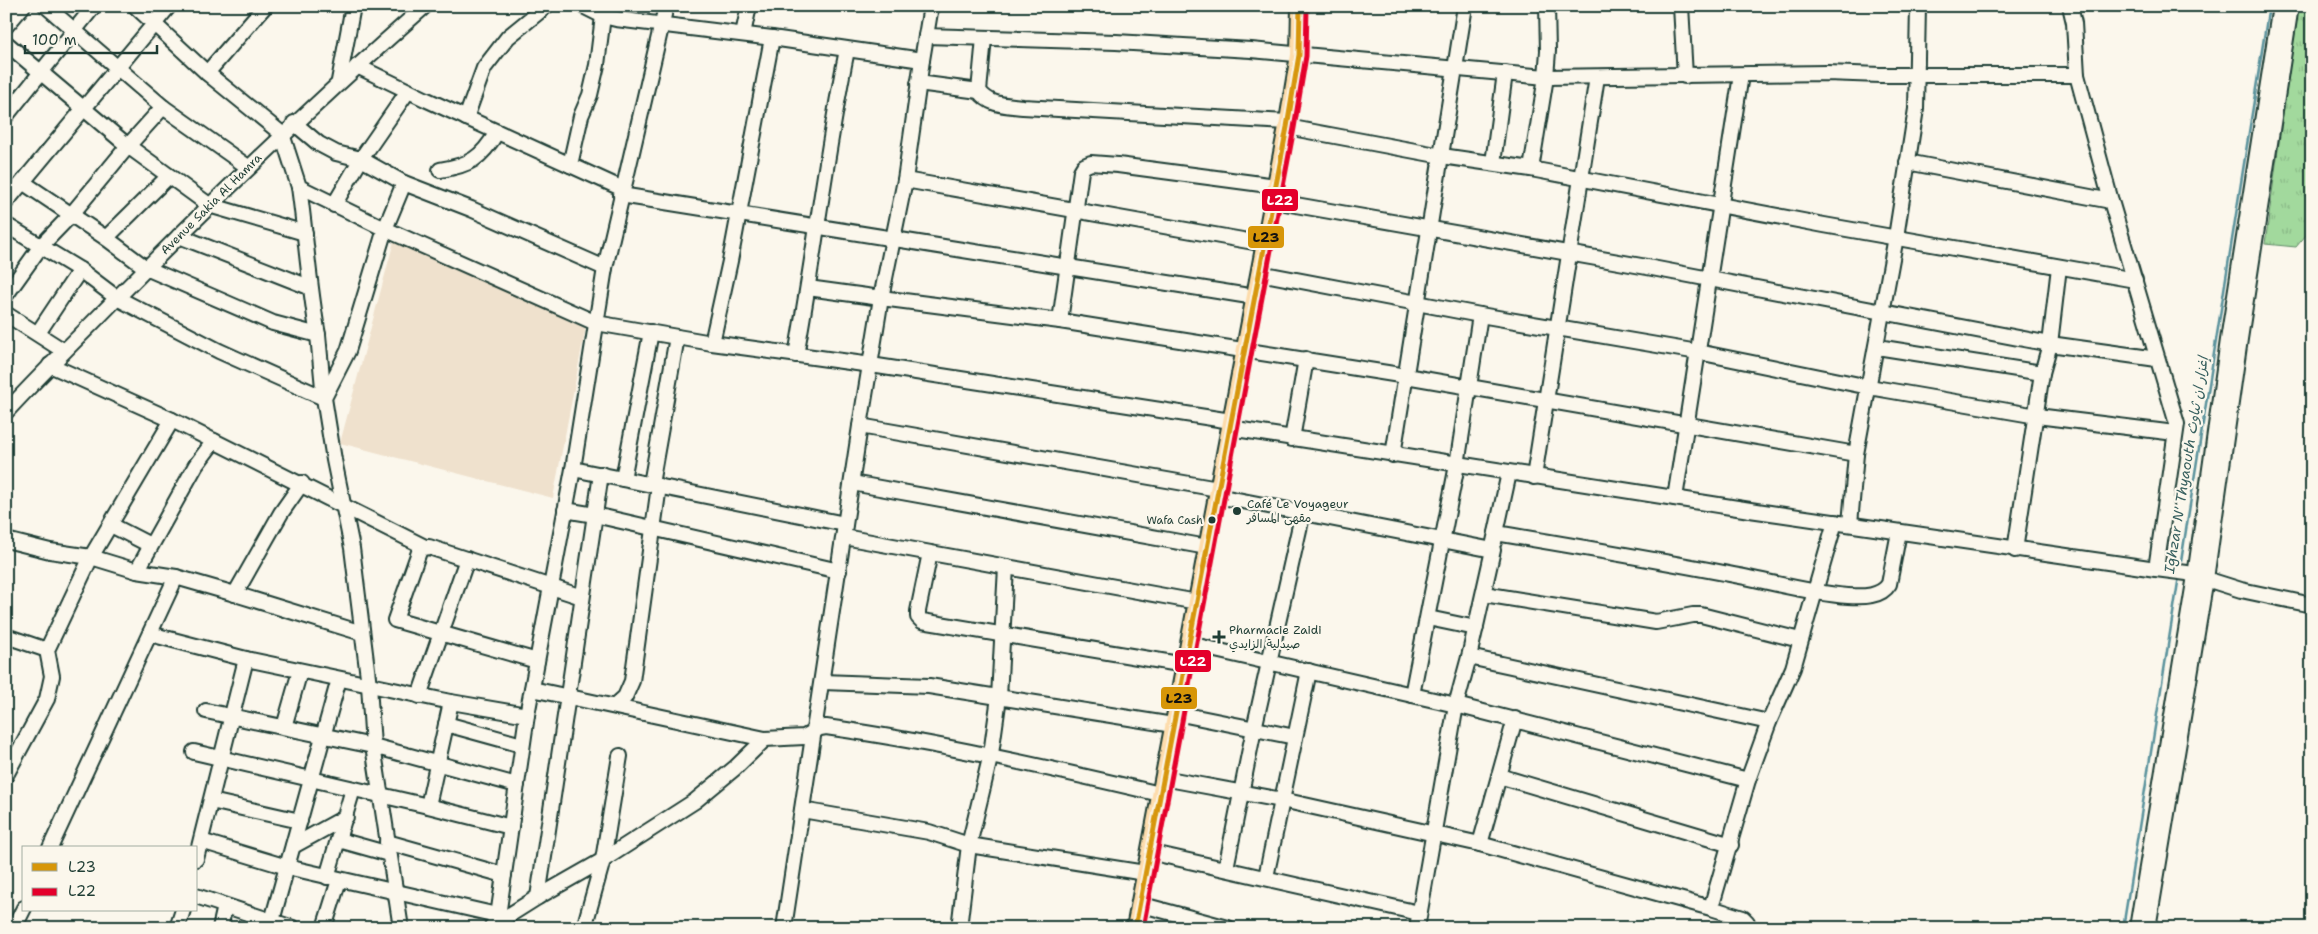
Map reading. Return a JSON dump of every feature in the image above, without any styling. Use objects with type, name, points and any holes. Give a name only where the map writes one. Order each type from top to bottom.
[{"type":"main road","points":[[1135,928],[1287,125],[1299,55],[1300,6]]},
{"type":"street","points":[[6,26],[23,6]]},
{"type":"street","points":[[46,6],[163,107],[248,167]]},
{"type":"street","points":[[6,116],[94,6]]},
{"type":"street","points":[[135,6],[207,73],[282,134],[299,187],[306,233],[309,287],[318,336],[324,398],[334,460],[345,508],[369,685],[373,746],[401,928]]},
{"type":"street","points":[[6,202],[24,183],[170,6]]},
{"type":"street","points":[[207,73],[265,6]]},
{"type":"street","points":[[339,81],[353,6]]},
{"type":"street","name":"Avenue Sakia Al Hamra","points":[[6,412],[116,298],[248,167],[339,81],[424,6]]},
{"type":"street","points":[[466,118],[484,68],[508,37],[546,6]]},
{"type":"street","points":[[583,6],[603,16],[616,19],[662,23],[922,60]]},
{"type":"street","points":[[494,922],[504,875],[527,715],[566,510],[605,268],[666,6]]},
{"type":"street","points":[[742,34],[749,6]]},
{"type":"street","points":[[784,928],[823,682],[860,426],[872,365],[881,298],[905,180],[918,83],[932,6]]},
{"type":"street","points":[[1393,455],[1419,303],[1465,6]]},
{"type":"street","points":[[1531,169],[1546,77],[1548,51],[1547,6]]},
{"type":"street","points":[[1681,6],[1685,76]]},
{"type":"street","points":[[1850,524],[1856,454],[1877,347],[1916,109],[1918,6]]},
{"type":"street","points":[[2070,6],[2074,23],[2077,75],[2111,201],[2177,424],[2156,569]]},
{"type":"street","points":[[2137,928],[2280,6]]},
{"type":"street","points":[[2148,928],[2191,575],[2240,338],[2291,6]]},
{"type":"street","points":[[570,165],[581,116],[590,95],[597,65],[603,16]]},
{"type":"street","points":[[926,36],[1116,42],[1251,50],[1546,77],[1810,73],[2077,75]]},
{"type":"street","points":[[712,343],[772,38]]},
{"type":"street","points":[[984,38],[979,91],[985,99],[994,103],[1023,107],[1287,125],[1442,156],[1531,169],[1582,180],[2135,280]]},
{"type":"street","points":[[6,42],[128,146],[210,205],[306,233]]},
{"type":"street","points":[[796,355],[808,288],[831,124],[846,50]]},
{"type":"street","points":[[357,66],[570,165],[622,192],[894,239],[1068,265],[1255,297]]},
{"type":"street","points":[[1493,163],[1505,73]]},
{"type":"street","points":[[1675,498],[1741,75]]},
{"type":"street","points":[[1534,477],[1597,77]]},
{"type":"street","points":[[918,83],[979,91]]},
{"type":"street","points":[[334,206],[361,160],[408,91]]},
{"type":"street","points":[[6,295],[41,246],[71,215],[163,107]]},
{"type":"street","points":[[294,123],[319,144],[336,153],[361,160],[404,183],[471,209],[605,268]]},
{"type":"street","points":[[440,170],[462,166],[474,160],[490,144],[497,132]]},
{"type":"street","points":[[1908,162],[2111,201]]},
{"type":"street","points":[[1060,321],[1081,172],[1084,166],[1091,163],[1274,193],[1430,230],[1710,278],[1812,300],[1882,310],[2050,344],[2157,359]]},
{"type":"street","points":[[106,238],[169,176]]},
{"type":"street","points":[[905,180],[1265,244]]},
{"type":"street","points":[[24,183],[106,238],[146,268],[273,323],[318,336]]},
{"type":"street","points":[[324,398],[348,351],[385,229],[404,183]]},
{"type":"street","points":[[299,187],[334,206],[596,323],[712,343],[872,365],[1230,425],[1292,439],[1393,455],[2015,550],[2156,569],[2191,575],[2241,590],[2312,605]]},
{"type":"street","points":[[6,225],[80,270],[116,298],[219,351],[324,398]]},
{"type":"street","points":[[179,236],[309,287]]},
{"type":"street","points":[[2015,550],[2037,416],[2042,373],[2050,344],[2059,267]]},
{"type":"street","points":[[38,334],[80,270]]},
{"type":"street","points":[[1259,274],[1480,315],[1698,352],[1870,386],[2037,416],[2176,433]]},
{"type":"street","points":[[808,288],[1060,321],[1306,359],[1468,388],[1687,423],[1856,454]]},
{"type":"street","points":[[6,314],[64,351]]},
{"type":"street","points":[[1412,695],[1457,465],[1480,315]]},
{"type":"street","points":[[624,479],[651,332]]},
{"type":"street","points":[[615,706],[628,692],[632,681],[652,528],[655,485],[677,337]]},
{"type":"street","points":[[1877,347],[2042,373]]},
{"type":"street","points":[[1292,439],[1306,359]]},
{"type":"street","points":[[50,365],[172,420],[302,483],[345,508],[425,547],[582,597]]},
{"type":"street","points":[[6,775],[47,698],[52,676],[47,650],[91,557],[172,420]]},
{"type":"street","points":[[860,426],[1218,492],[1303,512],[1493,550]]},
{"type":"street","points":[[137,571],[196,465],[214,441]]},
{"type":"street","points":[[573,469],[655,485],[845,530],[930,553],[1197,602]]},
{"type":"street","points":[[1418,928],[1456,705],[1484,594],[1509,473]]},
{"type":"street","points":[[538,897],[601,474]]},
{"type":"street","points":[[852,482],[1207,547]]},
{"type":"street","points":[[235,594],[282,513],[302,483]]},
{"type":"street","points":[[566,510],[839,571]]},
{"type":"street","points":[[1226,868],[1254,729],[1303,512]]},
{"type":"street","points":[[1711,908],[1748,780],[1769,722],[1793,668],[1836,522]]},
{"type":"street","points":[[111,525],[150,545]]},
{"type":"street","points":[[1496,533],[1700,568],[1814,592],[1855,596],[1882,593],[1889,584],[1899,532]]},
{"type":"street","points":[[6,540],[50,551],[91,557],[137,571],[176,577],[362,634]]},
{"type":"street","points":[[425,547],[418,552],[395,620],[537,661]]},
{"type":"street","points":[[930,553],[918,611],[918,617],[930,623],[1185,665]]},
{"type":"street","points":[[419,696],[467,559]]},
{"type":"street","points":[[959,928],[969,845],[991,754],[999,697],[1006,567]]},
{"type":"street","points":[[51,846],[176,577]]},
{"type":"street","points":[[1484,594],[1656,622],[1701,615],[1800,640]]},
{"type":"street","points":[[1428,618],[1476,628]]},
{"type":"street","points":[[150,634],[246,660],[339,680],[527,715]]},
{"type":"street","points":[[6,636],[47,650]]},
{"type":"street","points":[[1190,644],[1515,719],[1748,780]]},
{"type":"street","points":[[1469,657],[1769,722]]},
{"type":"street","points":[[198,852],[246,660]]},
{"type":"street","points":[[284,727],[300,671]]},
{"type":"street","points":[[1266,877],[1309,671]]},
{"type":"street","points":[[271,924],[339,680]]},
{"type":"street","points":[[823,682],[929,686],[999,697],[1254,729],[1295,737]]},
{"type":"street","points":[[532,689],[765,739],[804,737],[826,728],[904,738],[991,754],[1160,794]]},
{"type":"street","points":[[428,806],[451,702]]},
{"type":"street","points":[[206,710],[373,746],[517,785]]},
{"type":"street","points":[[1480,844],[1515,719]]},
{"type":"street","points":[[446,724],[522,745]]},
{"type":"street","points":[[201,841],[287,867],[395,892],[494,922],[603,860],[695,801],[735,768],[765,739]]},
{"type":"street","points":[[194,752],[511,827]]},
{"type":"street","points":[[584,928],[603,860],[620,756]]},
{"type":"street","points":[[1499,776],[1730,845]]},
{"type":"street","points":[[1163,778],[1282,800],[1480,844],[1743,918],[1747,922],[1748,928]]},
{"type":"street","points":[[324,928],[339,840],[353,789]]},
{"type":"street","points":[[212,801],[300,821]]},
{"type":"street","points":[[802,810],[929,832],[969,845],[1145,873]]},
{"type":"street","points":[[293,846],[346,817]]},
{"type":"street","points":[[339,840],[388,848],[504,875]]},
{"type":"street","points":[[1149,852],[1266,877],[1419,914]]},
{"type":"street","points":[[198,897],[271,924],[293,928]]},
{"type":"street","points":[[1139,904],[1228,928]]},
{"type":"street","points":[[220,928],[225,906]]},
{"type":"street","points":[[14,928],[22,912]]},
{"type":"street","points":[[178,928],[182,912]]},
{"type":"shaded area","points":[[394,241],[586,326],[553,498],[340,443]]},
{"type":"green space","points":[[2298,6],[2312,6],[2312,228],[2296,247],[2265,244]]},
{"type":"waterway","name":"Ighzar N' Thyaouth إغزار ان ثياوث","points":[[2180,568],[2269,6]]},
{"type":"waterway","name":"Ighzar N' Thyaouth إغزار ان ثياوث","points":[[2123,928],[2179,576]]},
{"type":"transit line","name":"L23","points":[[1135,928],[1287,127],[1299,55],[1300,6]]},
{"type":"transit line","name":"L22","points":[[1143,928],[1294,128],[1306,56],[1307,6]]},
{"type":"place","name":"Café Le Voyageur مقهى المسافر","points":[[1237,511]]},
{"type":"place","name":"Wafa Cash","points":[[1212,520]]},
{"type":"place","name":"Pharmacie Zaidi صيدلية الزايدي","points":[[1219,637]]}]
